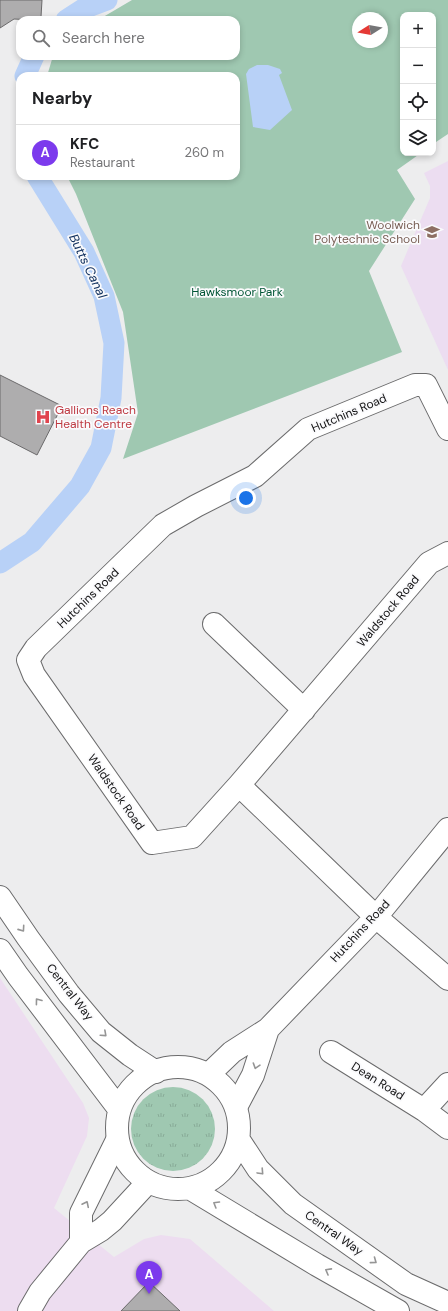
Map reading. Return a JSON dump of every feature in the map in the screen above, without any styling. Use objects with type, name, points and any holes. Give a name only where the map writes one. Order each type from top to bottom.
[{"type":"street","name":"Hutchins Road","points":[[36,648],[162,525],[255,476],[308,429],[415,385],[426,385],[448,429]]},
{"type":"street","name":"Waldstock Road","points":[[36,648],[28,660],[34,675],[152,843],[192,837],[304,710],[429,563],[448,553]]},
{"type":"street","points":[[214,624],[304,710]]},
{"type":"street","points":[[239,785],[376,917],[448,979]]},
{"type":"street","name":"Hutchins Road","points":[[209,1074],[232,1052],[268,1029],[376,917],[448,829]]},
{"type":"street","name":"Central Way","points":[[0,897],[69,994],[101,1032],[130,1055],[156,1072]]},
{"type":"street","points":[[0,950],[119,1109]]},
{"type":"street","name":"Hutchins Road","points":[[236,1107],[253,1075],[268,1029]]},
{"type":"street","name":"Dean Road","points":[[332,1052],[424,1110],[448,1128]]},
{"type":"street","points":[[171,1067],[190,1067],[209,1074],[226,1088],[236,1107],[239,1119],[239,1140],[231,1160],[211,1180],[191,1189],[164,1188],[148,1182],[131,1168],[117,1140],[115,1123],[119,1109],[131,1089],[141,1079],[156,1072],[171,1067]]},
{"type":"street","points":[[424,1110],[448,1084]]},
{"type":"street","points":[[81,1242],[81,1214],[117,1140]]},
{"type":"street","name":"Central Way","points":[[239,1140],[258,1168],[293,1204],[406,1284],[439,1299]]},
{"type":"street","points":[[29,1311],[40,1292],[81,1242],[101,1230],[112,1221],[148,1182]]},
{"type":"street","points":[[191,1189],[317,1265],[398,1311]]},
{"type":"shaded area","name":"Woolwich Polytechnic School","points":[[448,161],[448,370],[401,266],[430,198],[430,186],[424,173]]},
{"type":"shaded area","points":[[0,978],[83,1103],[89,1118],[87,1136],[54,1208],[114,1257],[144,1239],[161,1235],[190,1239],[274,1311],[0,1311]]},
{"type":"green space","name":"Hawksmoor Park","points":[[132,0],[448,0],[448,134],[436,142],[436,12],[400,12],[400,156],[417,156],[397,170],[415,199],[369,271],[402,352],[123,459],[138,413],[123,312],[69,180],[240,180],[240,72],[48,72],[52,60],[240,60],[240,16],[105,16]]},
{"type":"green space","points":[[165,1087],[181,1087],[197,1094],[208,1105],[215,1121],[215,1137],[212,1145],[203,1159],[197,1164],[181,1171],[165,1171],[149,1164],[138,1153],[131,1137],[131,1121],[138,1105],[149,1094]]},
{"type":"water","points":[[257,65],[268,65],[280,69],[282,73],[279,75],[292,110],[270,130],[253,127],[246,74],[249,69]]},
{"type":"building","points":[[0,0],[42,0],[41,16],[16,16],[16,19],[0,28]]},
{"type":"building","points":[[0,375],[62,406],[37,455],[0,436]]},
{"type":"building","points":[[149,1282],[180,1311],[121,1311]]},
{"type":"waterway","name":"Butts Canal","points":[[72,16],[83,9],[107,0]]},
{"type":"waterway","name":"Butts Canal","points":[[27,72],[32,60]]},
{"type":"waterway","name":"Butts Canal","points":[[0,563],[32,542],[80,486],[101,448],[111,398],[114,343],[104,296],[84,252],[39,180]]},
{"type":"place","name":"Woolwich Polytechnic School","points":[[432,232]]},
{"type":"place","name":"Gallions Reach Health Centre","points":[[43,417]]},
{"type":"place","name":"KFC","points":[[149,1294]]}]
